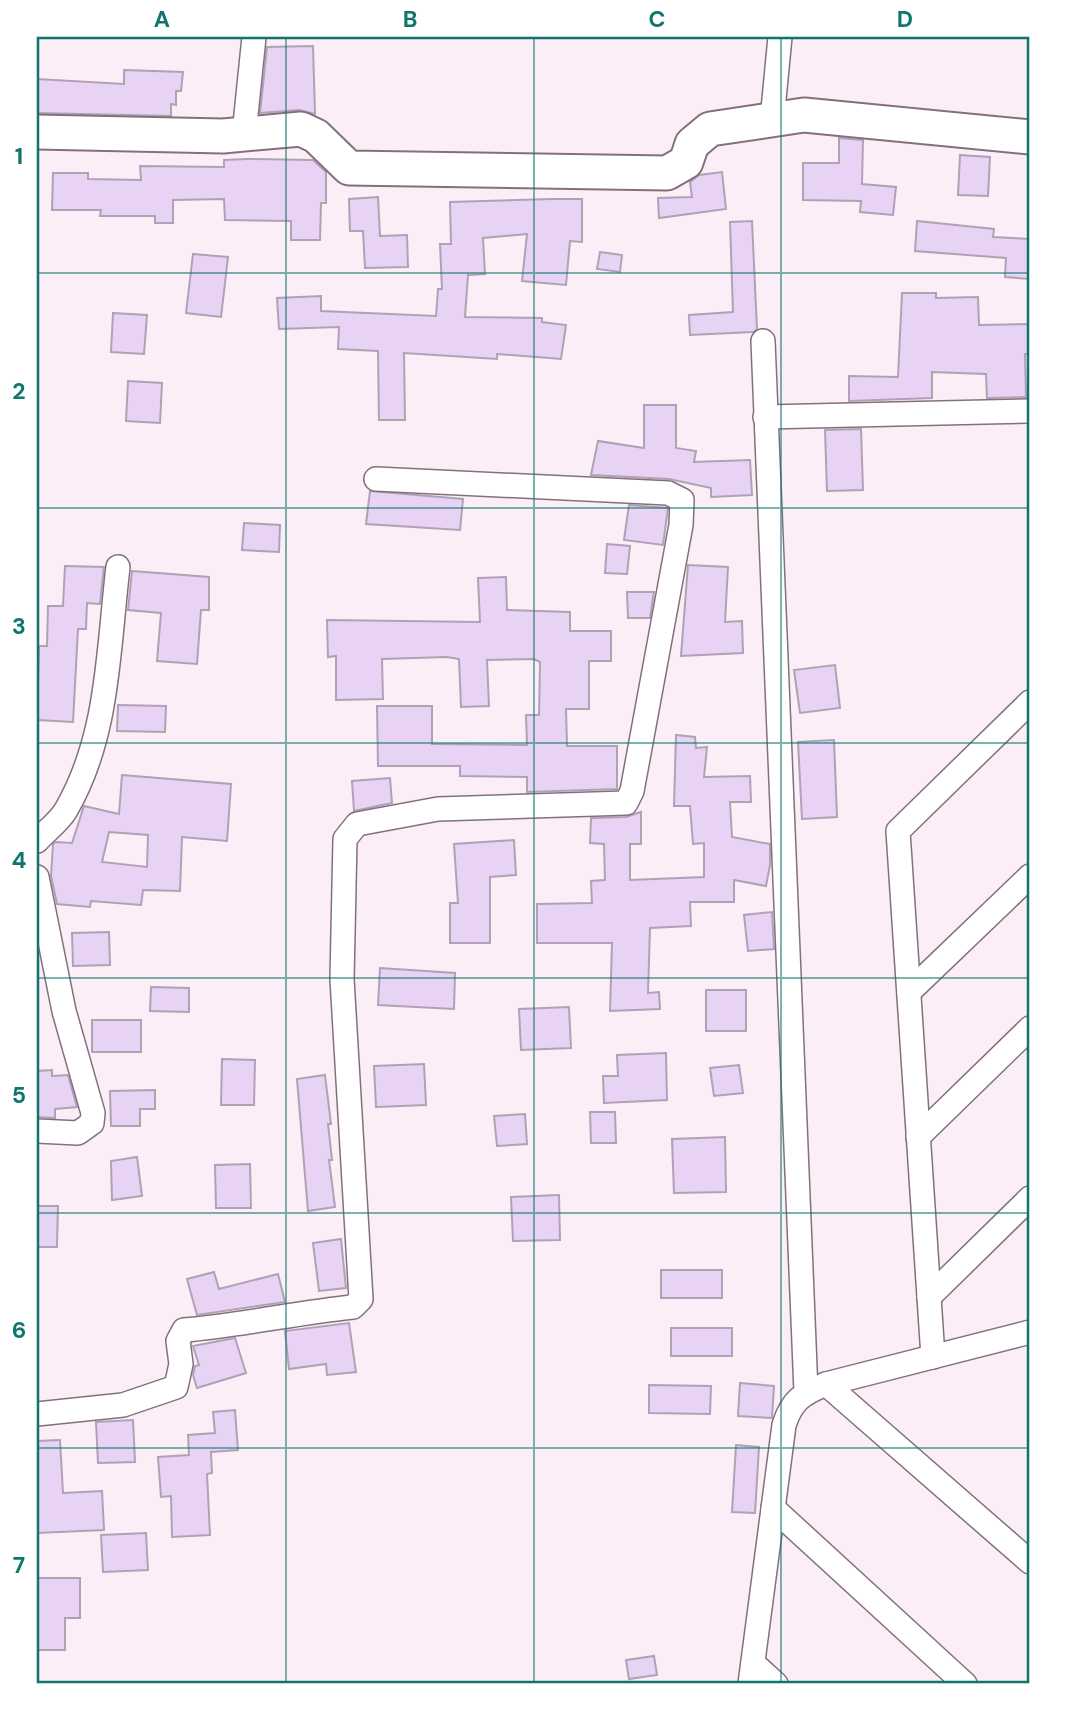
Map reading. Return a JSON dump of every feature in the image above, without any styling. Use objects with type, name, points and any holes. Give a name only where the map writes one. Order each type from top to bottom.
[{"type":"street","points":[[244,134],[254,37]]},
{"type":"street","points":[[772,120],[780,37]]},
{"type":"street","points":[[37,132],[244,134],[301,129],[316,136],[348,168],[667,173],[685,162],[692,144],[710,129],[804,115],[1030,137]]},
{"type":"street","points":[[763,341],[816,1388],[1030,1562]]},
{"type":"street","points":[[765,418],[1030,411]]},
{"type":"street","points":[[37,1414],[123,1405],[176,1387],[181,1364],[178,1341],[184,1331],[249,1324],[293,1313],[354,1307],[361,1299],[342,979],[345,839],[357,824],[438,809],[626,803],[632,791],[681,525],[682,500],[668,493],[376,480]]},
{"type":"street","points":[[37,841],[66,810],[88,766],[99,734],[118,567]]},
{"type":"street","points":[[933,1357],[898,831],[1030,702]]},
{"type":"street","points":[[909,992],[1030,876]]},
{"type":"street","points":[[37,877],[64,1011],[93,1112],[92,1123],[78,1133],[37,1131]]},
{"type":"street","points":[[918,1138],[1030,1028]]},
{"type":"street","points":[[929,1297],[1030,1198]]},
{"type":"street","points":[[776,1684],[751,1674],[784,1425],[789,1407],[816,1388],[1030,1332]]},
{"type":"street","points":[[773,1508],[965,1684]]},
{"type":"building","points":[[313,46],[315,114],[299,110],[260,113],[267,47]]},
{"type":"building","points":[[124,70],[183,72],[181,91],[176,91],[176,105],[171,104],[171,116],[37,113],[37,79],[124,84]]},
{"type":"building","points":[[839,138],[863,140],[862,184],[896,187],[893,215],[860,212],[861,201],[803,200],[803,163],[839,163]]},
{"type":"building","points":[[960,155],[990,157],[988,196],[958,195]]},
{"type":"building","points":[[224,160],[313,160],[326,172],[326,203],[321,203],[320,240],[291,240],[291,221],[225,220],[224,199],[173,200],[173,223],[155,223],[155,216],[100,216],[101,210],[52,210],[53,173],[88,173],[88,179],[141,180],[140,166],[224,167]]},
{"type":"building","points":[[722,172],[726,209],[659,218],[658,198],[692,197],[690,182],[699,175]]},
{"type":"building","points":[[378,197],[380,236],[407,235],[408,267],[365,268],[363,231],[350,231],[349,199]]},
{"type":"building","points":[[582,199],[582,242],[570,241],[566,285],[522,281],[527,234],[483,238],[485,274],[468,275],[465,317],[542,318],[542,322],[566,325],[561,359],[497,354],[497,359],[404,353],[405,420],[379,420],[378,351],[338,349],[339,327],[279,329],[277,298],[321,296],[321,311],[436,316],[438,289],[442,289],[440,244],[451,244],[450,202]]},
{"type":"building","points":[[752,221],[757,329],[753,332],[690,335],[689,315],[733,312],[730,222]]},
{"type":"building","points":[[917,221],[994,229],[993,237],[1030,239],[1030,279],[1005,277],[1006,258],[915,251]]},
{"type":"building","points":[[600,252],[622,255],[620,272],[597,269]]},
{"type":"building","points":[[193,254],[228,257],[221,317],[186,313]]},
{"type":"building","points":[[902,293],[936,293],[936,298],[978,297],[979,325],[1029,324],[1030,354],[1025,354],[1026,397],[987,398],[986,374],[932,372],[932,398],[849,401],[849,376],[898,377]]},
{"type":"building","points":[[113,313],[147,315],[144,354],[111,352]]},
{"type":"building","points":[[128,381],[162,383],[160,423],[126,421]]},
{"type":"building","points":[[644,405],[676,405],[676,448],[696,451],[694,462],[750,460],[752,495],[711,497],[711,488],[669,479],[591,475],[598,441],[644,448]]},
{"type":"building","points":[[861,429],[863,490],[827,491],[825,430]]},
{"type":"building","points":[[370,491],[463,499],[460,530],[366,524]]},
{"type":"building","points":[[629,505],[668,508],[663,545],[624,540]]},
{"type":"building","points":[[244,523],[280,525],[279,552],[242,550]]},
{"type":"building","points":[[607,544],[630,546],[627,574],[605,573]]},
{"type":"building","points":[[688,565],[728,567],[725,622],[742,621],[743,653],[681,656]]},
{"type":"building","points":[[65,566],[104,567],[100,604],[87,603],[86,629],[78,629],[73,722],[37,720],[39,646],[47,646],[48,606],[63,606]]},
{"type":"building","points":[[132,571],[209,577],[209,610],[201,610],[197,664],[157,661],[161,613],[128,610]]},
{"type":"building","points":[[506,577],[507,610],[570,612],[570,631],[611,631],[611,661],[589,661],[589,709],[566,709],[567,746],[617,746],[617,789],[527,792],[527,777],[460,776],[460,766],[378,766],[377,706],[432,706],[432,744],[527,745],[526,715],[539,715],[540,662],[534,659],[487,660],[489,706],[461,707],[459,659],[447,657],[382,659],[383,699],[336,700],[336,656],[328,657],[327,620],[480,622],[478,578]]},
{"type":"building","points":[[627,592],[654,592],[650,618],[628,618]]},
{"type":"building","points":[[835,665],[840,708],[800,713],[794,670]]},
{"type":"building","points":[[118,705],[166,706],[165,732],[117,731]]},
{"type":"building","points":[[676,735],[695,737],[696,748],[707,747],[704,777],[750,776],[751,802],[730,802],[732,837],[770,844],[766,886],[734,880],[734,902],[690,902],[691,926],[650,928],[648,993],[659,992],[660,1009],[610,1011],[612,943],[537,943],[537,904],[592,903],[591,881],[605,880],[604,844],[590,843],[591,818],[626,817],[641,812],[641,844],[630,844],[630,880],[704,877],[704,843],[693,844],[690,806],[674,806]]},
{"type":"building","points":[[834,740],[837,817],[802,819],[798,742]]},
{"type":"building","points":[[122,775],[231,784],[227,841],[182,837],[180,891],[143,890],[141,905],[91,901],[90,907],[57,904],[51,876],[53,844],[72,843],[84,806],[119,814]],"holes":[[[109,832],[148,835],[147,867],[102,862]]]},
{"type":"building","points":[[390,778],[392,803],[354,811],[352,781]]},
{"type":"building","points":[[514,840],[516,875],[490,877],[490,943],[450,943],[450,903],[458,903],[454,844]]},
{"type":"building","points":[[772,912],[774,949],[748,951],[744,915]]},
{"type":"building","points":[[109,932],[110,965],[73,966],[72,933]]},
{"type":"building","points":[[380,968],[455,973],[454,1009],[378,1005]]},
{"type":"building","points":[[151,987],[189,988],[189,1012],[150,1011]]},
{"type":"building","points":[[706,990],[746,990],[746,1031],[706,1031]]},
{"type":"building","points":[[569,1007],[571,1048],[521,1050],[519,1009]]},
{"type":"building","points":[[92,1020],[141,1020],[141,1052],[92,1052]]},
{"type":"building","points":[[666,1053],[667,1100],[604,1103],[603,1076],[618,1076],[617,1055]]},
{"type":"building","points":[[222,1059],[255,1060],[254,1105],[221,1105]]},
{"type":"building","points":[[424,1064],[426,1105],[376,1107],[374,1066]]},
{"type":"building","points":[[739,1065],[743,1093],[714,1096],[710,1068]]},
{"type":"building","points":[[52,1070],[52,1076],[68,1075],[77,1107],[55,1109],[55,1118],[37,1117],[37,1071]]},
{"type":"building","points":[[325,1075],[331,1124],[328,1124],[332,1160],[329,1160],[335,1207],[308,1211],[297,1079]]},
{"type":"building","points":[[155,1090],[155,1109],[140,1109],[140,1126],[111,1126],[110,1091]]},
{"type":"building","points":[[590,1112],[615,1112],[616,1143],[591,1143]]},
{"type":"building","points":[[525,1114],[527,1144],[497,1146],[494,1116]]},
{"type":"building","points":[[725,1137],[726,1192],[674,1193],[672,1139]]},
{"type":"building","points":[[137,1157],[142,1196],[112,1200],[111,1161]]},
{"type":"building","points":[[250,1164],[251,1208],[216,1208],[215,1165]]},
{"type":"building","points":[[559,1195],[560,1240],[513,1241],[511,1197]]},
{"type":"building","points":[[37,1206],[58,1206],[57,1247],[37,1247]]},
{"type":"building","points":[[341,1239],[346,1288],[319,1291],[313,1243]]},
{"type":"building","points":[[661,1270],[722,1270],[722,1298],[661,1298]]},
{"type":"building","points":[[214,1272],[219,1289],[278,1274],[285,1302],[197,1315],[187,1279]]},
{"type":"building","points":[[349,1323],[356,1372],[327,1375],[326,1364],[289,1369],[285,1331]]},
{"type":"building","points":[[671,1328],[732,1328],[732,1356],[671,1356]]},
{"type":"building","points":[[235,1338],[246,1373],[197,1388],[193,1375],[195,1366],[199,1365],[193,1346]]},
{"type":"building","points":[[740,1383],[774,1386],[772,1418],[738,1416]]},
{"type":"building","points":[[649,1385],[711,1386],[710,1414],[649,1413]]},
{"type":"building","points":[[235,1410],[238,1450],[211,1452],[212,1473],[207,1474],[210,1535],[172,1537],[171,1496],[161,1497],[158,1457],[189,1455],[188,1435],[215,1433],[213,1412]]},
{"type":"building","points":[[133,1420],[135,1462],[98,1463],[96,1422]]},
{"type":"building","points":[[60,1440],[63,1493],[102,1491],[104,1530],[37,1533],[37,1441]]},
{"type":"building","points":[[736,1445],[759,1447],[755,1513],[732,1512]]},
{"type":"building","points":[[146,1533],[148,1570],[103,1572],[101,1535]]},
{"type":"building","points":[[37,1578],[80,1578],[80,1618],[65,1618],[65,1650],[37,1650]]},
{"type":"building","points":[[654,1656],[657,1675],[629,1679],[626,1660]]}]
